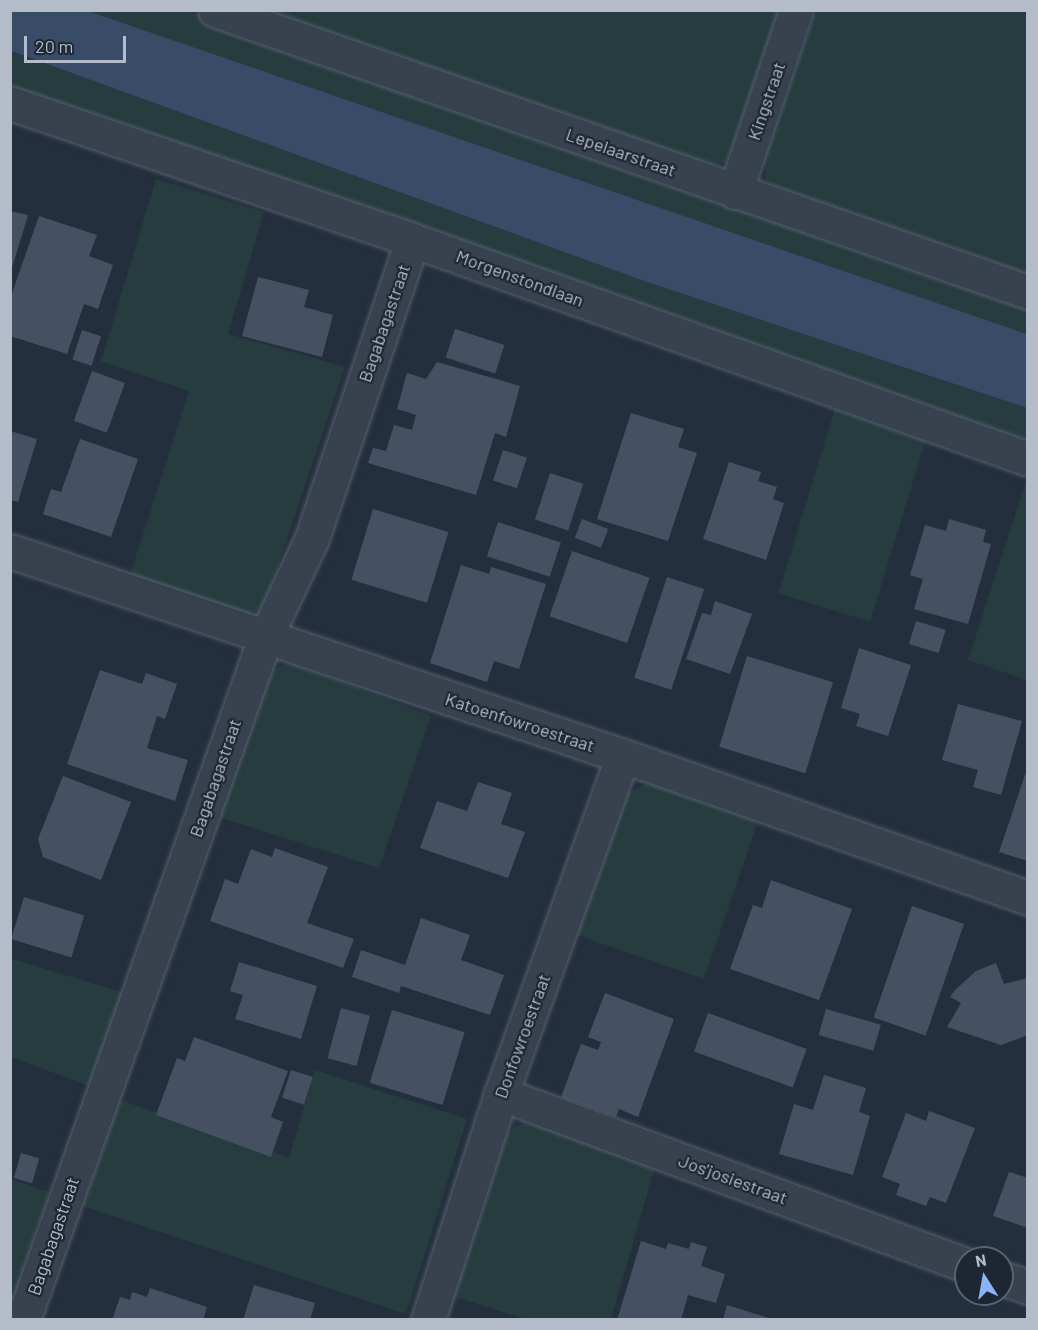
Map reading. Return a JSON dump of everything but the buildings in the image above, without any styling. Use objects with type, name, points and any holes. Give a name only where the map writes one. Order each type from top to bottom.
[{"type":"street","name":"Lepelaarstraat","points":[[214,10],[1028,292]]},
{"type":"street","name":"Kingstraat","points":[[735,192],[796,10]]},
{"type":"street","name":"Morgenstondlaan","points":[[10,103],[412,240],[1028,459]]},
{"type":"street","name":"Bagabagastraat","points":[[23,1320],[265,638],[312,538],[412,240]]},
{"type":"street","name":"Katoenfowroestraat","points":[[10,550],[265,638],[623,756],[1028,898]]},
{"type":"street","name":"Donfowroestraat","points":[[428,1320],[501,1094],[623,756]]},
{"type":"street","name":"Jos'josiestraat","points":[[501,1094],[954,1261]]},
{"type":"green space","points":[[88,11],[188,11],[1027,303],[1027,334]]},
{"type":"green space","points":[[254,11],[788,11],[745,138],[726,163],[698,166]]},
{"type":"green space","points":[[816,11],[1027,11],[1027,280],[776,194],[765,177],[765,158]]},
{"type":"green space","points":[[10,51],[644,281],[1027,408],[1027,443],[11,89]]},
{"type":"green space","points":[[156,179],[264,212],[228,334],[345,367],[268,596],[259,610],[232,618],[129,578],[189,391],[101,361]]},
{"type":"green space","points":[[836,405],[928,433],[870,621],[778,593]]},
{"type":"green space","points":[[1027,478],[1027,680],[968,660]]},
{"type":"green space","points":[[292,663],[431,716],[379,868],[219,817],[271,670]]},
{"type":"green space","points":[[646,784],[668,786],[759,818],[704,979],[574,934],[617,807],[627,793]]},
{"type":"green space","points":[[10,958],[124,993],[89,1086],[11,1057]]},
{"type":"green space","points":[[315,1070],[467,1119],[406,1314],[83,1206],[120,1100],[289,1158]]},
{"type":"green space","points":[[531,1123],[546,1124],[657,1160],[611,1319],[525,1319],[446,1294],[497,1144],[515,1126]]},
{"type":"green space","points":[[11,1179],[49,1192],[11,1306]]},
{"type":"water","points":[[10,11],[88,11],[1027,334],[1027,408],[644,281],[11,51]]}]
